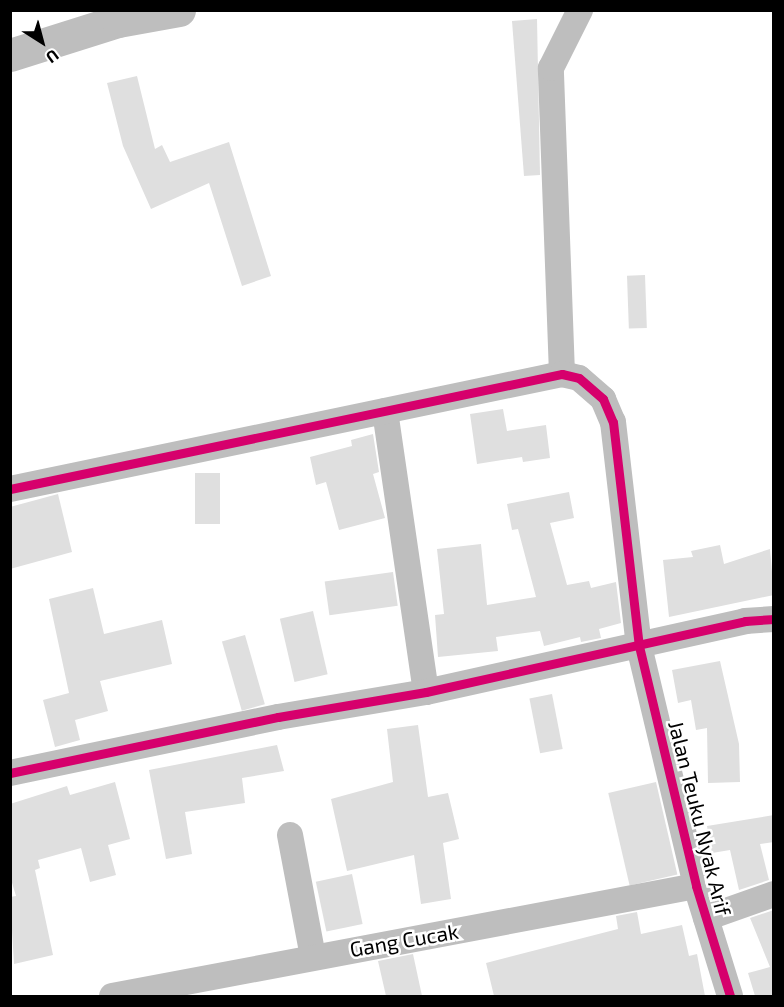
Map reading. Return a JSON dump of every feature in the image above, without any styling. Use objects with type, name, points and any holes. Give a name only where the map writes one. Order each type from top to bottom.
[{"type":"street","points":[[10,55],[116,16],[179,10]]},
{"type":"street","points":[[10,489],[562,374],[551,68],[580,10]]},
{"type":"street","name":"Jalan Teuku Nyak Arif","points":[[562,374],[579,378],[603,399],[613,422],[639,646],[696,886],[730,996]]},
{"type":"street","points":[[385,411],[426,692]]},
{"type":"street","points":[[10,773],[266,720],[426,692],[745,621],[774,619]]},
{"type":"street","points":[[290,835],[313,957]]},
{"type":"street","name":"Gang Cucak","points":[[112,996],[696,886]]},
{"type":"street","points":[[706,918],[774,894]]},
{"type":"building","points":[[537,19],[540,175],[524,176],[512,21]]},
{"type":"building","points":[[137,76],[155,149],[162,145],[170,162],[229,142],[271,276],[242,286],[209,183],[151,209],[123,146],[107,83]]},
{"type":"building","points":[[645,275],[647,328],[629,329],[627,276]]},
{"type":"building","points":[[503,409],[507,431],[546,425],[550,458],[523,462],[522,457],[477,464],[470,414]]},
{"type":"building","points":[[373,434],[379,472],[373,474],[385,518],[339,530],[326,482],[316,485],[310,457],[352,446],[351,440]]},
{"type":"building","points":[[195,473],[220,473],[220,524],[195,524]]},
{"type":"building","points":[[569,492],[574,518],[550,523],[567,585],[589,581],[591,588],[616,582],[621,623],[599,629],[601,638],[581,642],[580,637],[544,646],[540,631],[496,637],[498,651],[438,657],[435,615],[444,614],[437,549],[481,544],[487,605],[536,597],[518,529],[512,530],[507,504]]},
{"type":"building","points":[[58,494],[72,552],[10,569],[10,507]]},
{"type":"building","points":[[720,545],[724,564],[770,549],[774,595],[669,617],[663,560],[693,557],[691,551]]},
{"type":"building","points":[[393,572],[398,606],[329,615],[325,582]]},
{"type":"building","points":[[93,588],[104,634],[162,620],[172,664],[100,681],[108,711],[75,720],[80,740],[55,747],[43,700],[69,693],[49,599]]},
{"type":"building","points":[[313,611],[328,674],[294,682],[280,619]]},
{"type":"building","points":[[245,635],[265,704],[242,711],[222,642]]},
{"type":"building","points":[[720,661],[739,744],[740,782],[708,783],[707,728],[696,730],[691,700],[678,703],[672,670]]},
{"type":"building","points":[[552,694],[563,749],[540,753],[529,698]]},
{"type":"building","points":[[418,725],[428,797],[448,793],[459,839],[443,843],[451,899],[421,904],[414,855],[347,871],[331,799],[393,782],[387,729]]},
{"type":"building","points":[[277,745],[284,771],[242,778],[245,803],[185,812],[192,854],[166,859],[149,770]]},
{"type":"building","points":[[115,782],[130,839],[108,845],[116,875],[90,882],[81,848],[38,860],[40,868],[35,870],[53,955],[14,964],[10,897],[16,896],[10,876],[10,804],[67,786],[70,795]]},
{"type":"building","points":[[656,782],[677,875],[630,886],[608,793]]},
{"type":"building","points":[[774,815],[774,842],[760,844],[769,880],[739,890],[730,850],[712,853],[707,826]]},
{"type":"building","points":[[352,874],[363,924],[326,932],[316,882]]},
{"type":"building","points":[[774,910],[774,996],[755,996],[748,973],[770,967],[750,918]]},
{"type":"building","points":[[637,912],[641,934],[682,925],[689,956],[697,954],[705,996],[494,996],[486,963],[618,929],[616,916]]},
{"type":"building","points":[[413,954],[422,996],[386,996],[378,961]]},
{"type":"cycle path","points":[[10,489],[562,374],[579,378],[603,399],[613,422],[639,646],[696,886],[730,996]]},
{"type":"cycle path","points":[[10,773],[278,717],[426,692],[745,621],[774,619]]}]
